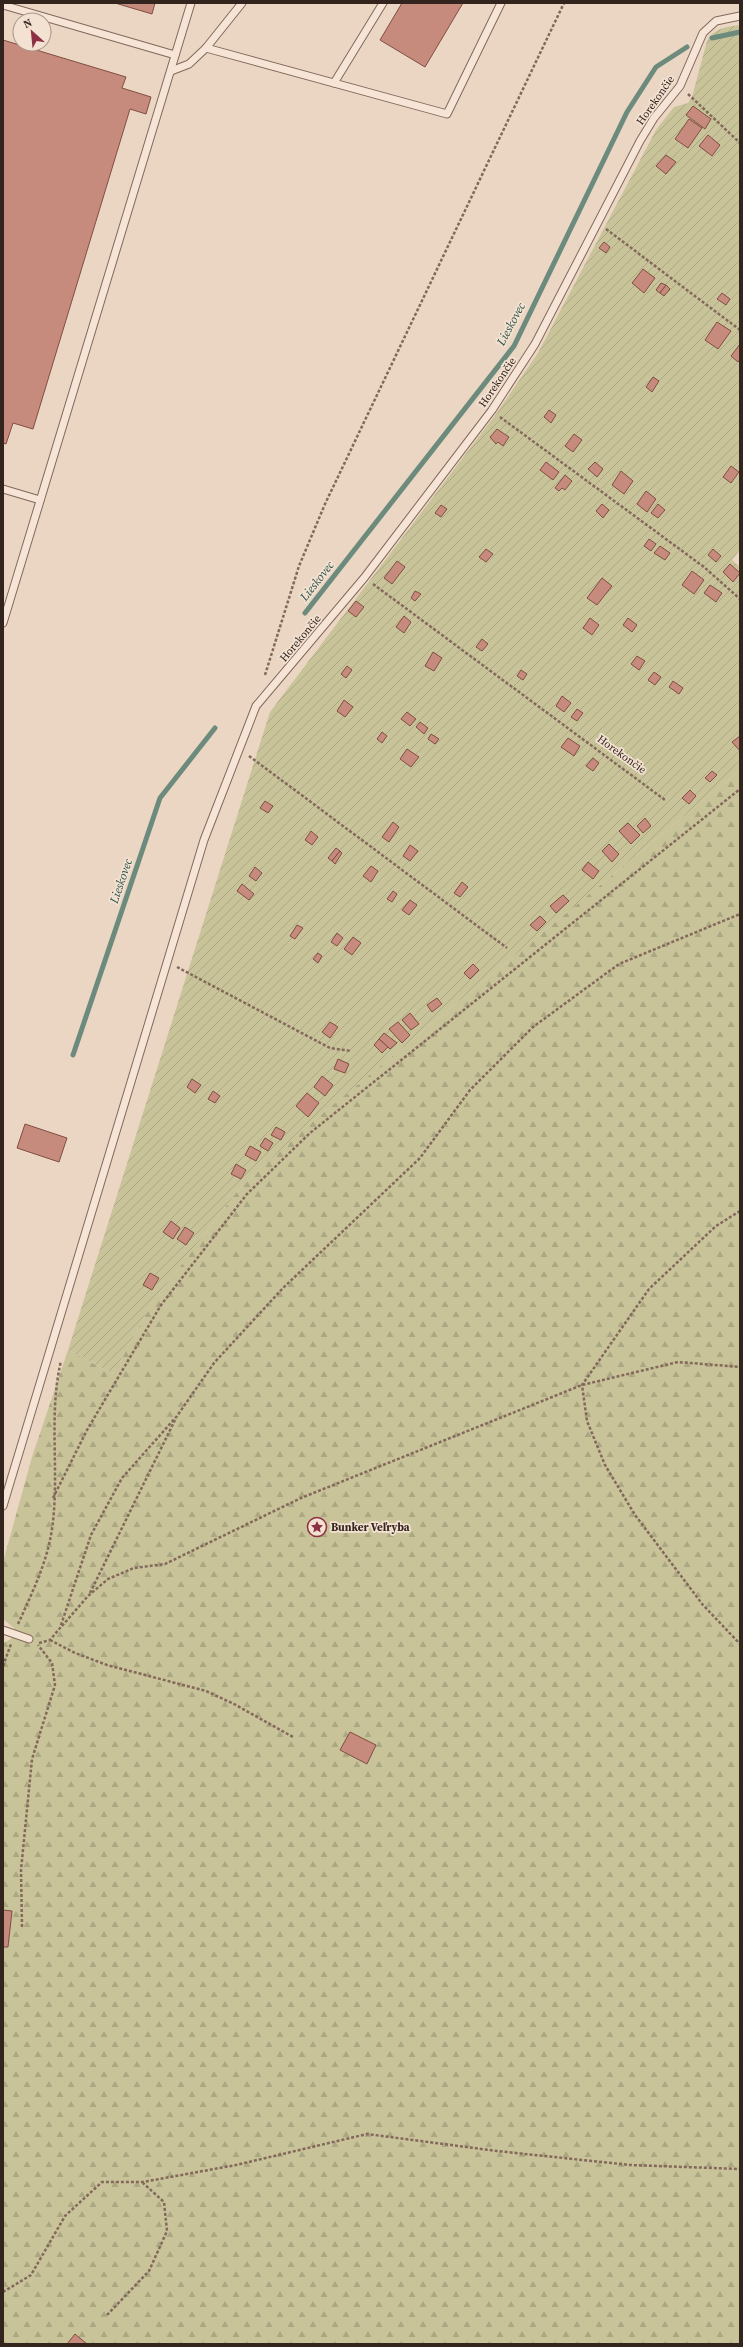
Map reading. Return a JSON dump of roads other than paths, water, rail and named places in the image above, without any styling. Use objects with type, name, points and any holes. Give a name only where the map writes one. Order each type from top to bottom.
[{"type":"lane","points":[[3,622],[191,3]]},
{"type":"lane","points":[[171,71],[189,64],[206,48],[242,3]]},
{"type":"lane","points":[[334,83],[383,3]]},
{"type":"lane","points":[[206,48],[447,114],[501,3]]},
{"type":"lane","points":[[3,5],[175,55]]},
{"type":"lane","name":"Horekončie","points":[[3,1506],[204,840],[256,706],[325,626],[380,557],[492,410],[535,344],[640,141],[654,118],[680,86],[703,33],[716,21],[740,16]]},
{"type":"lane","points":[[3,489],[40,500]]},
{"type":"lane","points":[[3,1630],[29,1639]]},
{"type":"waterway","name":"Lieskovec","points":[[712,38],[740,32]]},
{"type":"waterway","name":"Lieskovec","points":[[305,613],[514,346],[627,112],[656,67],[687,47]]},
{"type":"waterway","name":"Lieskovec","points":[[73,1055],[160,798],[215,728]]},
{"type":"place","name":"Bunker Veľryba","points":[[317,1527]]}]
